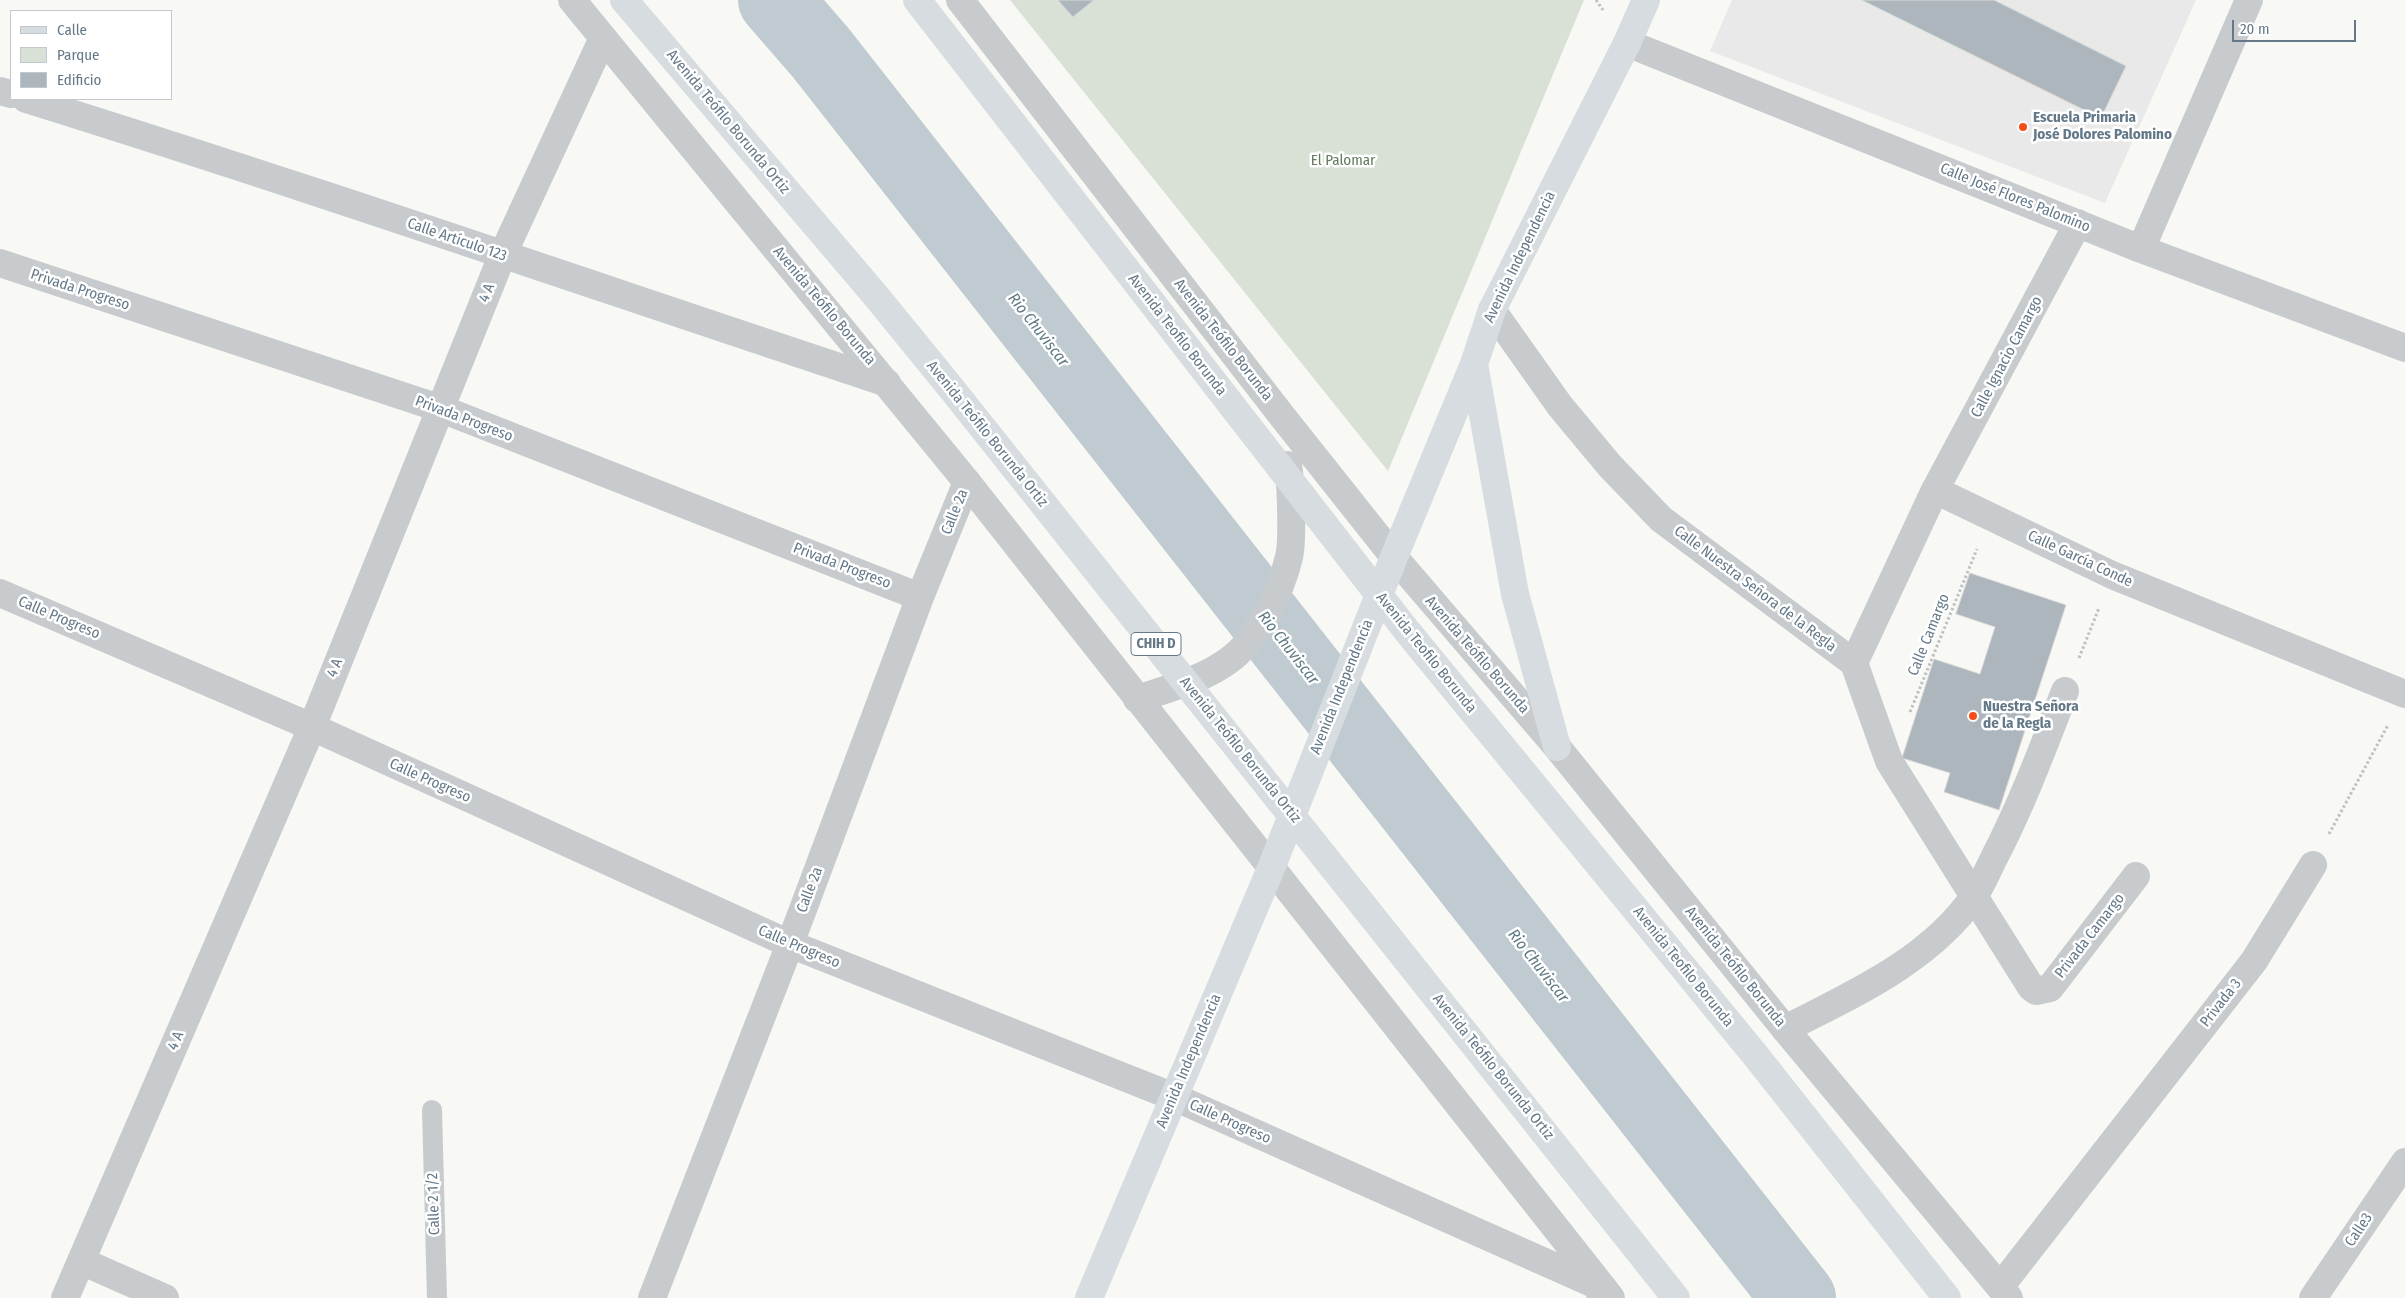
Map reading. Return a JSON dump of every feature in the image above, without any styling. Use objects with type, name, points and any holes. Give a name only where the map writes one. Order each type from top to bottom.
[{"type":"main road","name":"Avenida Teófilo Borunda Ortiz","points":[[624,0],[876,296],[951,388],[1676,1298]]},
{"type":"main road","name":"Avenida Teofilo Borunda","points":[[916,0],[1407,631],[1750,1048],[1947,1298]]},
{"type":"main road","name":"Avenida Independencia","points":[[1089,1298],[1272,866],[1394,557],[1474,364],[1492,310],[1628,43],[1646,0]]},
{"type":"main road","points":[[1474,364],[1516,594],[1556,747]]},
{"type":"street","name":"Avenida Teófilo Borunda","points":[[572,0],[967,482],[1272,866],[1604,1295]]},
{"type":"street","name":"Avenida Teófilo Borunda","points":[[960,0],[1282,416],[1394,557],[1556,747],[1785,1029],[2004,1292]]},
{"type":"street","points":[[2141,248],[2249,0]]},
{"type":"street","name":"4 A","points":[[65,1298],[312,727],[439,408],[502,256],[603,38]]},
{"type":"street","name":"Calle José Flores Palomino","points":[[1628,43],[2141,248],[2405,348]]},
{"type":"street","name":"Calle Artículo 123","points":[[29,100],[246,167],[502,256],[887,383]]},
{"type":"street","name":"Calle Ignacio Camargo","points":[[1935,490],[2078,223]]},
{"type":"street","name":"Privada Progreso","points":[[0,263],[439,408],[920,597]]},
{"type":"street","name":"Calle Nuestra Señora de la Regla","points":[[1492,310],[1560,406],[1610,466],[1661,519],[1854,663]]},
{"type":"street","points":[[1137,698],[1181,684],[1229,661],[1262,623],[1279,587],[1290,555],[1289,470],[1282,416]]},
{"type":"street","name":"Calle 2a","points":[[652,1298],[790,944],[920,597],[967,482]]},
{"type":"street","points":[[1935,490],[1854,663],[1889,762],[1974,895]]},
{"type":"street","name":"Calle García Conde","points":[[1935,490],[2112,575],[2405,694]]},
{"type":"street","name":"Calle Progreso","points":[[0,593],[312,727],[790,944],[1174,1097],[1604,1295]]},
{"type":"street","points":[[1785,1029],[1851,996],[1893,970],[1938,936],[1974,895],[2015,817],[2066,691]]},
{"type":"street","name":"Privada 3","points":[[2004,1292],[2254,961],[2312,866]]},
{"type":"street","name":"Privada Camargo","points":[[1974,895],[2031,987],[2036,991],[2042,992],[2050,988],[2136,876]]},
{"type":"street","name":"Calle3","points":[[2313,1298],[2405,1162]]},
{"type":"street","points":[[81,1261],[165,1298]]},
{"type":"lane","name":"Calle 2 1/2","points":[[432,1110],[437,1298]]},
{"type":"path","name":"Calle Camargo","points":[[1889,762],[1990,517]]},
{"type":"path","points":[[2066,691],[2112,575]]},
{"type":"path","points":[[2312,866],[2405,694]]},
{"type":"shaded area","name":"Escuela Primaria José Dolores Palomino","points":[[1732,0],[2196,0],[2105,203],[1710,51]]},
{"type":"green space","name":"El Palomar","points":[[1010,0],[1584,0],[1388,471]]},
{"type":"building","points":[[1058,0],[1094,0],[1073,17]]},
{"type":"building","points":[[1862,0],[1994,0],[2126,66],[2101,118]]},
{"type":"building","name":"Nuestra Señora de la Regla","points":[[1970,573],[2066,605],[1999,810],[1944,792],[1950,773],[1902,758],[1934,659],[1980,674],[1995,627],[1956,614]]},
{"type":"waterway","name":"Rio Chuviscar","points":[[775,0],[821,53],[1799,1298]]},
{"type":"place","name":"Escuela Primaria José Dolores Palomino","points":[[2023,127]]},
{"type":"place","name":"Nuestra Señora de la Regla","points":[[1973,716]]}]
